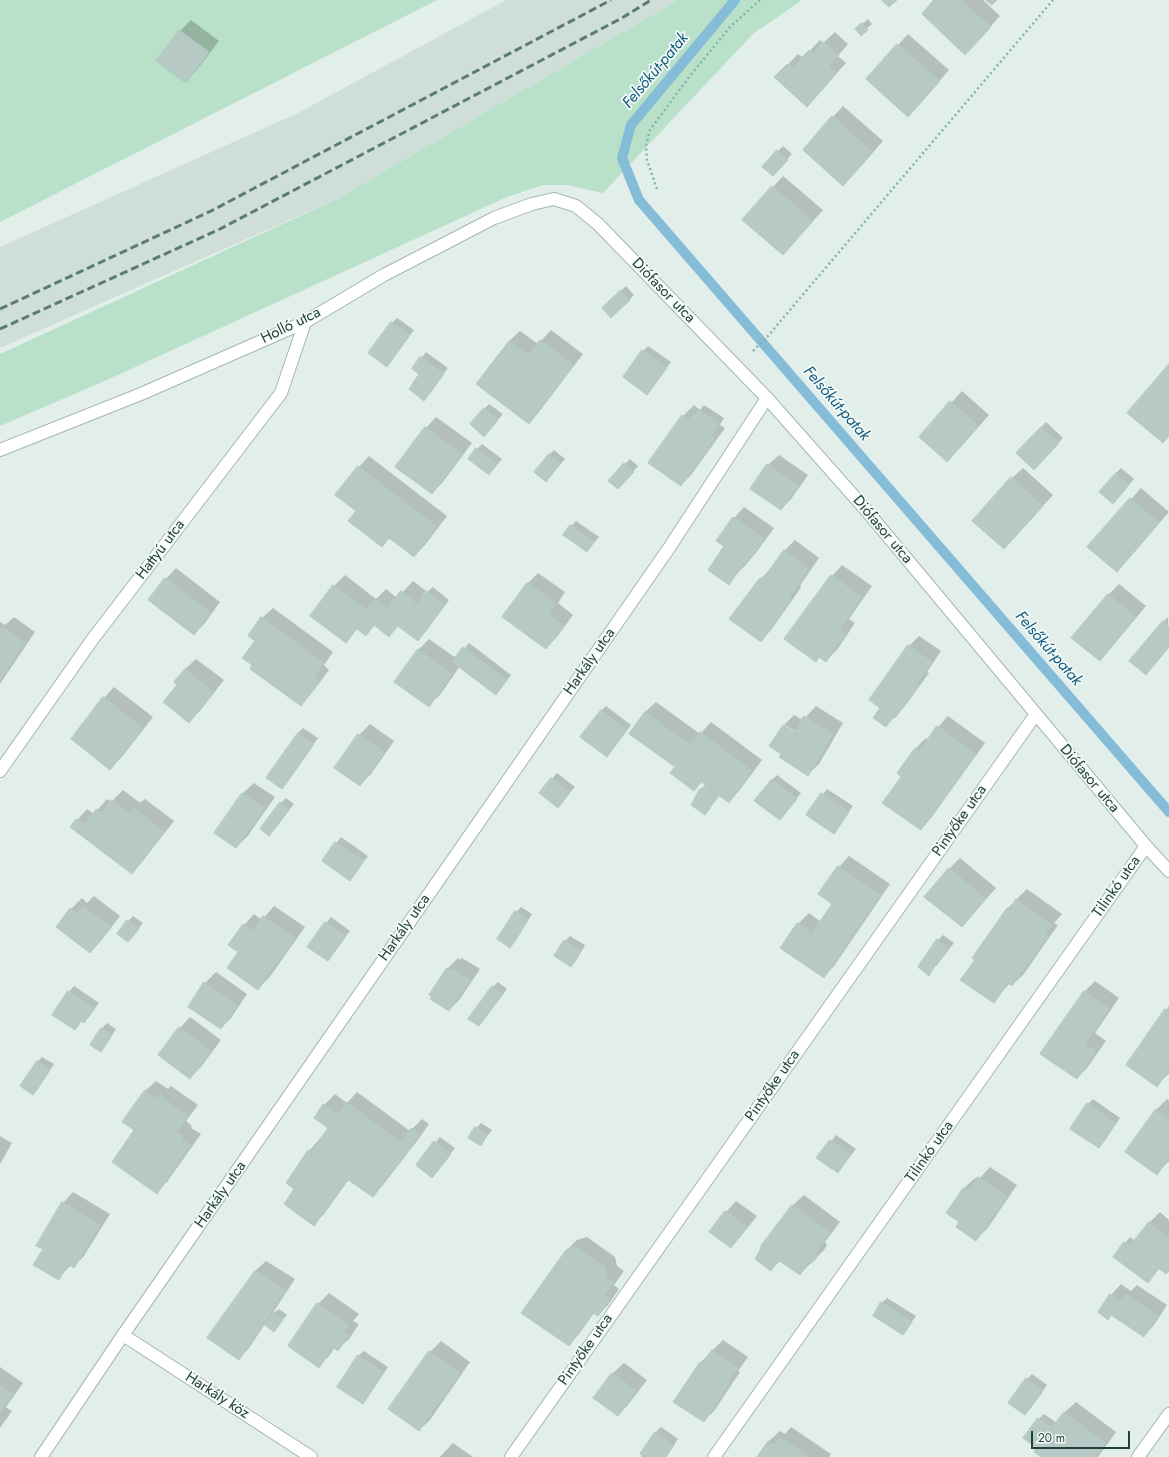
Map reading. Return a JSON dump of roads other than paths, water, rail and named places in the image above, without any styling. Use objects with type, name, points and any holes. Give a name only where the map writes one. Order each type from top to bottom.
[{"type":"street","name":"Holló utca","points":[[0,450],[142,394],[305,322],[384,276],[494,218],[532,204],[554,199],[576,206]]},
{"type":"street","name":"Diófasor utca","points":[[576,206],[598,224],[767,398],[866,510],[1146,846],[1169,871]]},
{"type":"street","name":"Hattyú utca","points":[[0,771],[92,640],[281,393],[305,322]]},
{"type":"street","name":"Harkály utca","points":[[41,1457],[123,1336],[669,548],[767,398]]},
{"type":"street","name":"Pintyőke utca","points":[[511,1457],[1036,714]]},
{"type":"street","name":"Tilinkó utca","points":[[714,1457],[1146,846]]},
{"type":"street","name":"Harkály köz","points":[[123,1336],[311,1457]]},
{"type":"street","points":[[1138,1457],[1169,1414]]},
{"type":"waterway","name":"Felsőkút-patak","points":[[735,0],[631,125],[622,158],[639,200],[1169,812]]},
{"type":"railway","points":[[0,309],[211,211],[611,0]]},
{"type":"railway","points":[[0,329],[220,229],[622,18],[651,0]]}]
